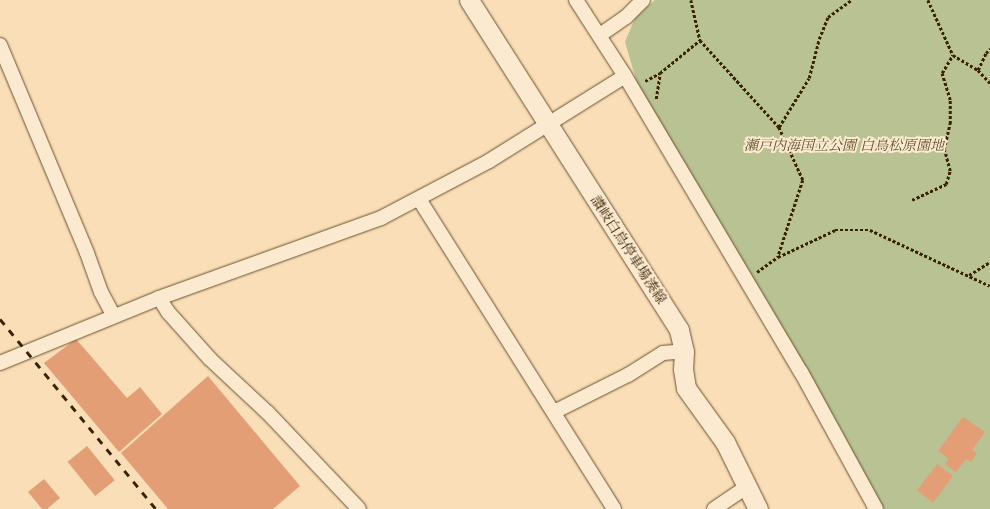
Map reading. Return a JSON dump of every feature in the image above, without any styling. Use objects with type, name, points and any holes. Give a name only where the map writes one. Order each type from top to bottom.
[{"type":"main road","name":"讃岐白鳥停車場湊線","points":[[469,0],[547,125],[679,330],[684,351],[683,369],[686,388],[725,442],[758,509]]},
{"type":"street","points":[[576,0],[600,35],[628,81],[801,372],[876,509]]},
{"type":"street","points":[[600,35],[626,17],[643,0]]},
{"type":"street","points":[[0,45],[87,253],[101,292],[114,316]]},
{"type":"street","points":[[0,363],[159,298],[381,218],[489,161],[547,125],[628,81]]},
{"type":"street","points":[[419,199],[614,509]]},
{"type":"street","points":[[159,298],[168,312],[210,359],[268,413],[359,509]]},
{"type":"street","points":[[554,412],[628,375],[663,353],[684,351]]},
{"type":"street","points":[[714,509],[748,486]]},
{"type":"path","points":[[691,0],[700,40],[779,127],[803,180],[778,257]]},
{"type":"path","points":[[779,127],[809,78],[818,39],[828,17],[851,0]]},
{"type":"path","points":[[928,0],[952,56],[978,70],[990,83]]},
{"type":"path","points":[[628,81],[660,74],[700,40]]},
{"type":"path","points":[[978,70],[986,53],[990,49]]},
{"type":"path","points":[[912,200],[946,184],[950,171],[944,149],[950,124],[950,100],[942,73],[952,56]]},
{"type":"path","points":[[745,280],[778,257],[835,230],[870,230],[990,286]]},
{"type":"path","points":[[969,275],[990,262]]},
{"type":"green space","name":"瀬戸内海国立公園 白鳥松原園地","points":[[655,0],[990,0],[990,509],[884,509],[772,310],[637,83],[625,42],[635,18]]},
{"type":"building","points":[[76,339],[127,398],[140,387],[162,414],[119,452],[44,363]]},
{"type":"building","points":[[208,376],[300,486],[273,509],[168,509],[121,453]]},
{"type":"building","points":[[963,417],[985,432],[972,450],[977,453],[971,462],[966,459],[956,472],[945,464],[949,459],[938,451]]},
{"type":"building","points":[[87,446],[115,480],[95,496],[68,462]]},
{"type":"building","points":[[937,464],[953,476],[933,502],[917,490]]},
{"type":"building","points":[[44,479],[60,498],[47,509],[42,509],[28,492]]},
{"type":"railway","points":[[0,319],[156,509]]}]
